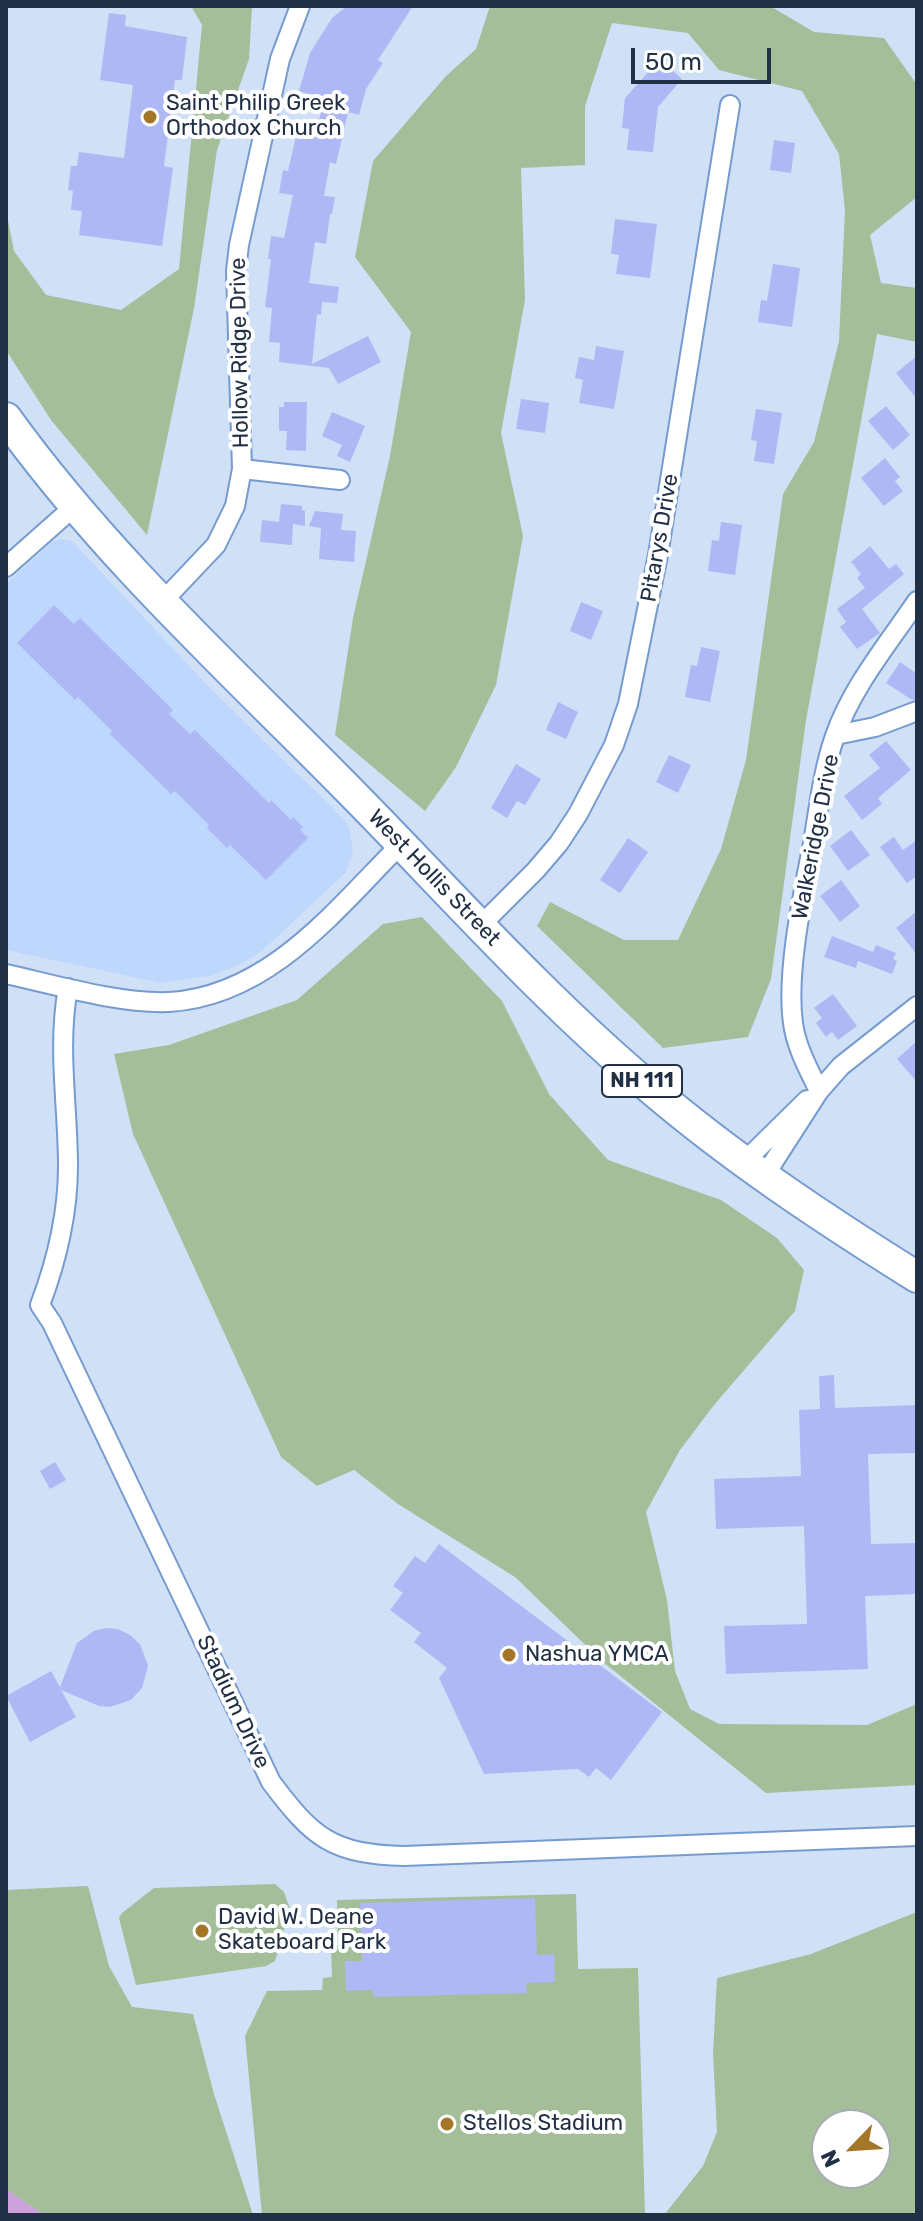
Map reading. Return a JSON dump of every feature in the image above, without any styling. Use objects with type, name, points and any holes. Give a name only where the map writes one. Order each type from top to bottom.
[{"type":"main road","name":"West Hollis Street","points":[[6,418],[76,505],[162,602],[402,843],[480,926],[647,1086],[755,1169],[917,1277]]},
{"type":"street","name":"Hollow Ridge Drive","points":[[162,602],[216,545],[235,506],[242,469],[236,271],[239,245],[280,59],[300,6]]},
{"type":"street","name":"Pitarys Drive","points":[[480,926],[536,870],[566,833],[614,745],[628,704],[658,555],[730,105]]},
{"type":"street","name":"Hollow Ridge Drive","points":[[242,469],[340,480]]},
{"type":"street","points":[[6,567],[76,505]]},
{"type":"street","name":"Walkeridge Drive","points":[[819,1091],[803,1058],[793,1025],[791,999],[800,916],[823,786],[836,735],[860,686],[917,601]]},
{"type":"street","points":[[836,735],[875,727],[917,711]]},
{"type":"street","points":[[6,974],[68,988],[159,1002],[196,998],[231,988],[267,970],[289,954],[402,843]]},
{"type":"street","name":"Stadium Drive","points":[[68,988],[62,1038],[68,1166],[66,1211],[54,1265],[40,1305],[52,1323],[271,1782],[314,1832],[354,1852],[404,1856],[917,1836]]},
{"type":"street","points":[[755,1169],[798,1106],[819,1091],[841,1066],[917,1006]]},
{"type":"shaded area","points":[[53,541],[72,541],[211,689],[345,820],[350,830],[353,853],[346,872],[262,951],[243,963],[210,976],[161,983],[6,950],[6,584]]},
{"type":"shaded area","points":[[6,2189],[44,2215],[6,2215]]},
{"type":"green space","points":[[191,6],[252,6],[249,59],[217,150],[194,308],[147,535],[51,420],[6,350],[6,210],[14,251],[46,295],[121,310],[179,269],[202,25]]},
{"type":"green space","points":[[490,6],[770,6],[814,32],[884,38],[917,85],[917,197],[870,235],[881,283],[917,288],[917,342],[877,334],[806,720],[771,979],[748,1037],[663,1048],[537,926],[550,902],[624,940],[678,940],[721,849],[746,760],[783,494],[814,442],[839,341],[845,210],[839,154],[802,91],[719,70],[688,33],[612,23],[585,106],[585,165],[521,168],[525,300],[501,433],[523,536],[496,685],[456,767],[425,811],[335,735],[353,618],[390,456],[411,332],[355,257],[373,161],[446,76],[476,49]]},
{"type":"green space","points":[[422,917],[502,1001],[549,1094],[608,1160],[721,1200],[777,1238],[804,1270],[795,1311],[714,1405],[680,1450],[646,1512],[667,1600],[675,1671],[690,1709],[719,1724],[867,1725],[917,1704],[917,1785],[766,1793],[603,1662],[515,1577],[398,1504],[354,1470],[317,1486],[281,1457],[133,1134],[114,1054],[169,1045],[297,1000],[383,924]]},
{"type":"green space","name":"David W. Deane Skateboard Park","points":[[275,1884],[284,1892],[290,1909],[275,1961],[266,1966],[136,1985],[119,1918],[154,1888]]},
{"type":"green space","points":[[88,1886],[109,1966],[132,2007],[193,2014],[214,2094],[253,2215],[44,2215],[6,2189],[6,1890]]},
{"type":"green space","name":"Stellos Stadium","points":[[576,1894],[578,1969],[638,1968],[645,2215],[262,2215],[245,2036],[267,1991],[322,1990],[323,1978],[332,1977],[331,1946],[338,1945],[337,1900]]},
{"type":"green space","points":[[917,1912],[917,2215],[664,2215],[703,2166],[717,2132],[713,2053],[717,1978],[811,1954]]},
{"type":"building","points":[[347,6],[413,6],[378,60],[383,63],[366,89],[359,115],[348,112],[336,164],[330,162],[324,196],[335,197],[326,244],[315,242],[309,283],[339,287],[337,303],[322,302],[321,315],[317,314],[312,364],[368,336],[381,362],[338,384],[329,368],[279,362],[280,343],[269,342],[272,308],[265,307],[271,236],[284,238],[293,195],[279,193],[283,170],[288,171],[297,132],[315,136],[323,104],[322,98],[299,91],[310,53],[332,18]]},
{"type":"building","name":"Saint Philip Greek Orthodox Church","points":[[109,13],[126,15],[125,26],[187,37],[182,80],[175,80],[164,166],[173,168],[162,246],[79,235],[82,211],[71,210],[73,191],[68,190],[71,166],[77,166],[79,152],[124,158],[133,85],[100,80]]},
{"type":"building","points":[[660,59],[682,79],[658,107],[653,152],[627,150],[629,129],[622,128],[625,98]]},
{"type":"building","points":[[774,140],[795,143],[791,173],[770,170]]},
{"type":"building","points":[[615,219],[657,224],[650,278],[616,274],[619,255],[611,254]]},
{"type":"building","points":[[773,264],[800,268],[792,327],[758,322],[761,300],[767,301]]},
{"type":"building","points":[[596,346],[624,351],[614,409],[579,403],[583,380],[575,378],[579,357],[594,360]]},
{"type":"building","points":[[917,356],[917,399],[896,373]]},
{"type":"building","points":[[521,399],[549,403],[545,433],[516,429]]},
{"type":"building","points":[[284,402],[307,402],[306,451],[286,450],[287,431],[279,431],[279,407],[284,407]]},
{"type":"building","points":[[886,406],[910,435],[893,450],[868,421]]},
{"type":"building","points":[[756,409],[782,413],[774,464],[754,461],[757,441],[751,440]]},
{"type":"building","points":[[332,412],[365,426],[350,462],[337,456],[342,445],[322,436]]},
{"type":"building","points":[[885,458],[900,477],[895,481],[903,491],[884,506],[861,478]]},
{"type":"building","points":[[281,504],[302,506],[305,526],[293,524],[292,545],[260,542],[262,520],[279,522]]},
{"type":"building","points":[[315,511],[343,514],[341,530],[356,531],[354,562],[319,559],[321,528],[309,526]]},
{"type":"building","points":[[721,522],[742,525],[735,575],[708,571],[712,540],[719,541]]},
{"type":"building","points":[[870,546],[889,569],[896,564],[904,574],[862,609],[880,633],[857,649],[840,627],[846,622],[837,609],[865,588],[857,578],[861,574],[851,562]]},
{"type":"building","points":[[581,602],[603,611],[591,640],[570,631]]},
{"type":"building","points":[[54,605],[74,624],[80,618],[173,710],[169,714],[190,734],[195,730],[269,803],[271,800],[303,827],[300,830],[308,838],[266,880],[230,845],[227,848],[175,791],[171,794],[110,734],[112,731],[78,697],[75,700],[17,643]]},
{"type":"building","points":[[701,647],[720,651],[710,702],[685,697],[691,665],[697,666]]},
{"type":"building","points":[[900,662],[917,674],[917,699],[912,700],[886,683]]},
{"type":"building","points":[[558,702],[578,712],[566,739],[546,730]]},
{"type":"building","points":[[886,741],[911,770],[878,798],[882,804],[862,820],[844,796],[880,768],[869,755]]},
{"type":"building","points":[[669,755],[691,765],[678,793],[656,782]]},
{"type":"building","points":[[516,764],[541,779],[525,805],[517,801],[507,818],[491,808]]},
{"type":"building","points":[[851,830],[870,855],[848,871],[830,846]]},
{"type":"building","points":[[894,837],[903,850],[917,840],[917,876],[907,883],[880,847]]},
{"type":"building","points":[[628,838],[648,852],[620,893],[600,880]]},
{"type":"building","points":[[841,880],[860,906],[840,922],[820,896]]},
{"type":"building","points":[[917,911],[917,955],[896,928]]},
{"type":"building","points":[[832,936],[873,952],[876,945],[896,953],[893,959],[897,961],[892,974],[858,961],[856,968],[824,957]]},
{"type":"building","points":[[833,994],[857,1026],[838,1040],[832,1032],[826,1037],[816,1023],[822,1018],[814,1008]]},
{"type":"building","points":[[917,1041],[917,1082],[897,1059]]},
{"type":"building","points":[[834,1375],[835,1408],[917,1405],[917,1453],[868,1454],[871,1544],[917,1543],[917,1594],[865,1596],[868,1669],[726,1674],[724,1626],[807,1624],[804,1526],[716,1529],[714,1479],[801,1476],[799,1410],[820,1409],[819,1376]]},
{"type":"building","points":[[55,1462],[66,1480],[50,1489],[40,1471]]},
{"type":"building","name":"Nashua YMCA","points":[[439,1544],[662,1712],[611,1780],[596,1768],[589,1777],[578,1769],[484,1774],[439,1678],[447,1668],[414,1642],[421,1633],[390,1610],[403,1593],[393,1586],[415,1556],[425,1563]]},
{"type":"building","points":[[118,1629],[140,1644],[148,1666],[142,1688],[131,1700],[110,1707],[99,1706],[61,1690],[76,1717],[30,1742],[6,1696],[51,1671],[60,1687],[77,1643],[94,1631]]},
{"type":"building","points":[[535,1898],[537,1955],[554,1954],[555,1982],[526,1983],[527,1993],[373,1997],[373,1990],[346,1991],[345,1961],[362,1961],[360,1903]]},
{"type":"place","name":"Saint Philip Greek Orthodox Church","points":[[150,117]]},
{"type":"place","name":"Nashua YMCA","points":[[509,1655]]},
{"type":"place","name":"David W. Deane Skateboard Park","points":[[202,1931]]},
{"type":"place","name":"Stellos Stadium","points":[[447,2124]]}]
